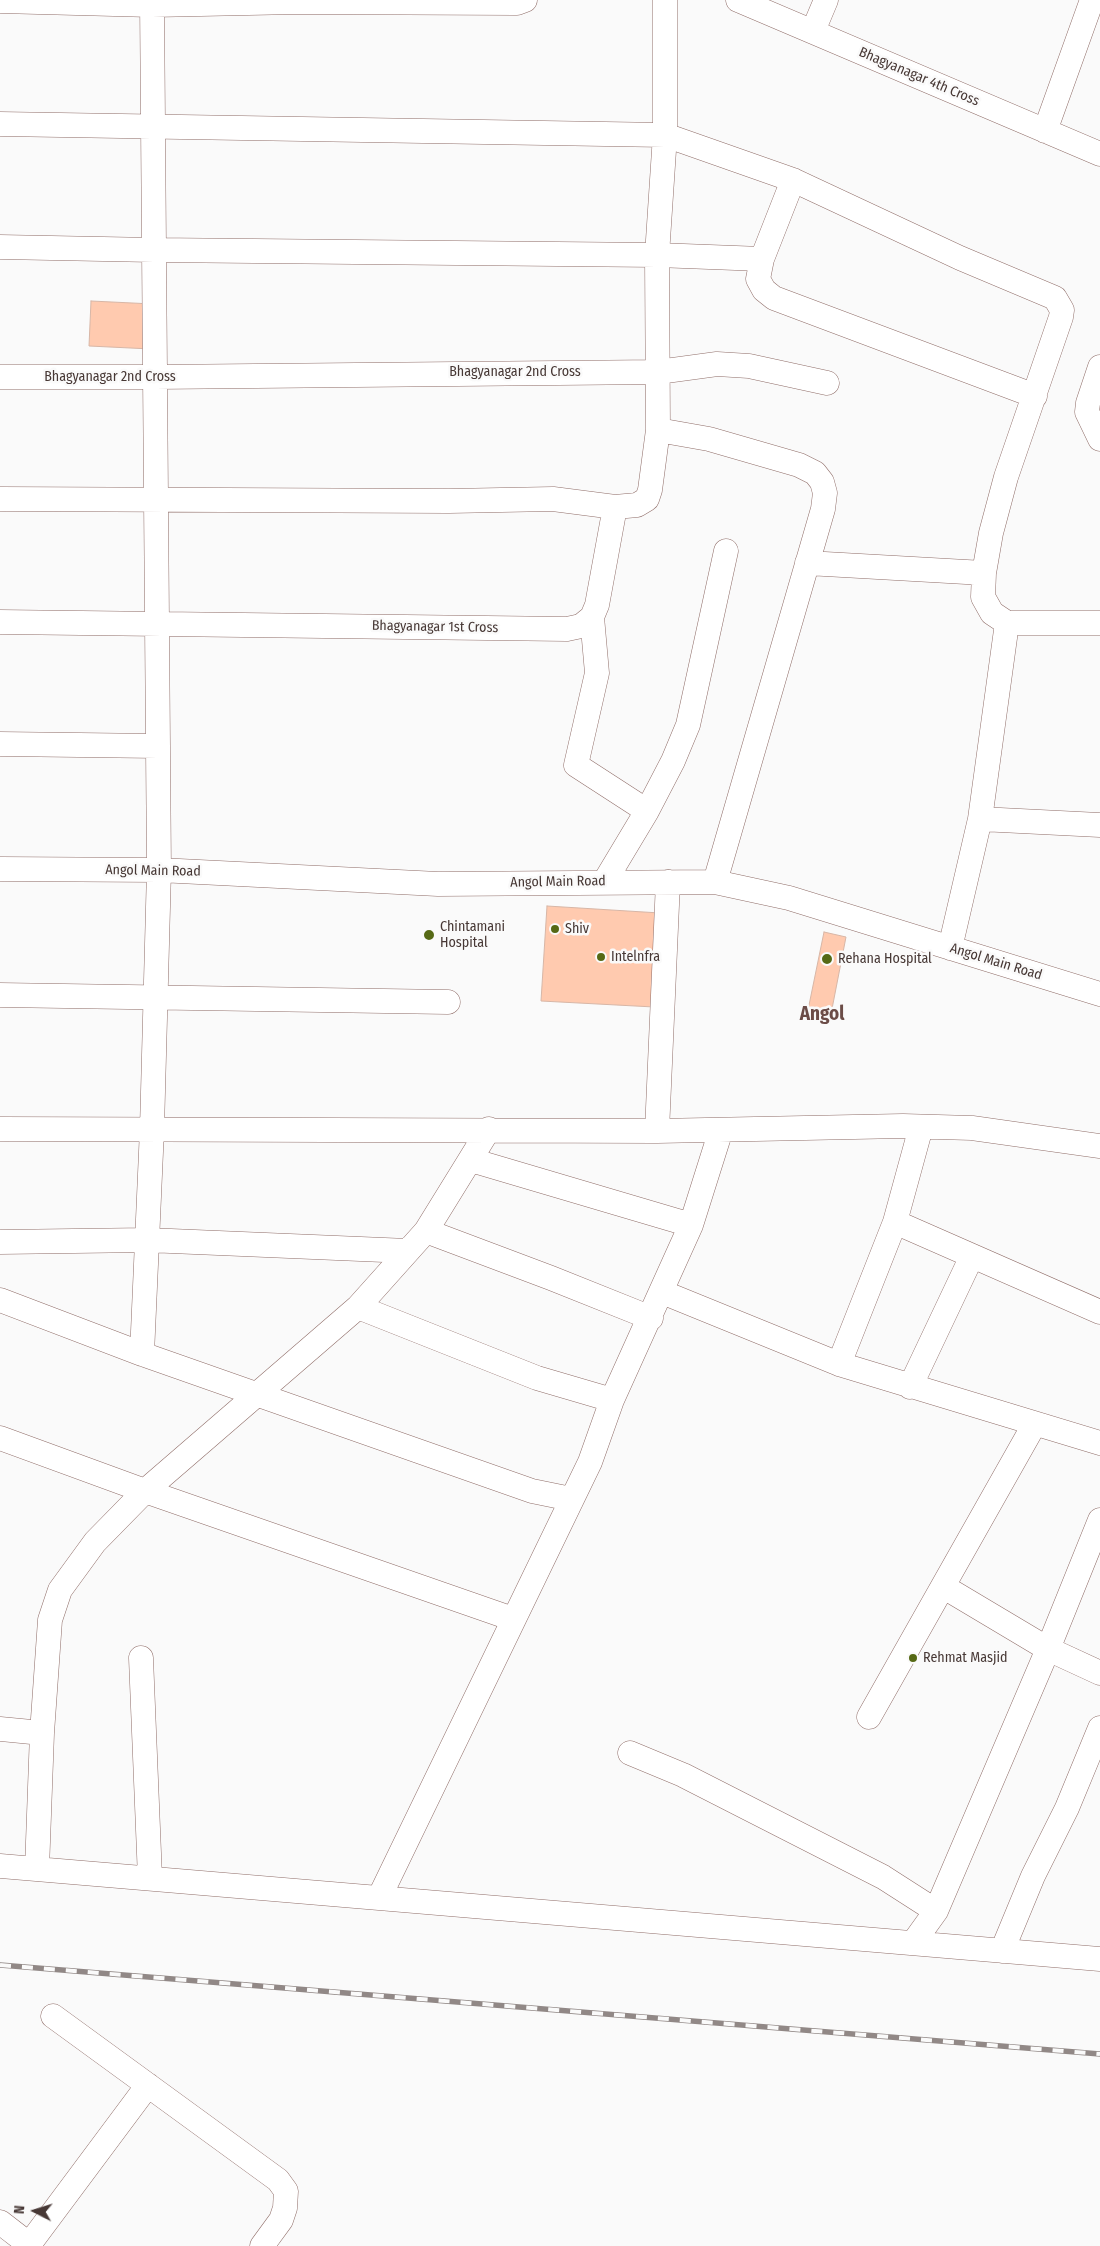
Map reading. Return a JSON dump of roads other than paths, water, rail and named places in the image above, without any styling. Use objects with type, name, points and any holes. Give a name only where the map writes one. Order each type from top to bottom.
[{"type":"street","points":[[0,1],[152,3],[517,2],[525,0]]},
{"type":"street","points":[[0,498],[449,501],[553,499],[616,507],[637,505],[647,499],[650,490],[658,430],[657,255],[665,135],[665,0]]},
{"type":"street","name":"Bhagyanagar 4th Cross","points":[[738,0],[1100,154]]},
{"type":"street","points":[[813,31],[826,0]]},
{"type":"street","points":[[1045,131],[1092,0]]},
{"type":"street","points":[[142,1354],[152,1129],[159,870],[152,3]]},
{"type":"street","points":[[0,124],[665,135],[793,180],[960,258],[1055,298],[1062,310],[1061,317],[1006,477],[991,533],[984,573],[983,597],[992,613],[1007,622],[1100,623]]},
{"type":"street","points":[[793,180],[762,259],[758,279],[764,290],[774,298],[1035,396]]},
{"type":"street","points":[[0,247],[657,255],[762,259]]},
{"type":"street","name":"Bhagyanagar 2nd Cross","points":[[0,376],[155,377],[658,372],[717,364],[749,366],[827,383]]},
{"type":"street","points":[[1100,367],[1088,403],[1087,412],[1100,438]]},
{"type":"street","points":[[658,430],[709,439],[799,465],[815,473],[822,482],[825,493],[823,509],[714,882]]},
{"type":"street","points":[[616,507],[597,605],[592,617],[597,673],[576,765],[647,811]]},
{"type":"street","points":[[605,882],[647,811],[673,761],[688,725],[726,551]]},
{"type":"street","points":[[807,563],[984,573]]},
{"type":"street","name":"Bhagyanagar 1st Cross","points":[[0,622],[157,622],[567,628],[581,626],[592,617]]},
{"type":"street","points":[[950,948],[980,819],[1007,622]]},
{"type":"street","points":[[0,744],[158,746]]},
{"type":"street","points":[[980,819],[1100,825]]},
{"type":"street","name":"Angol Main Road","points":[[0,869],[159,870],[438,884],[714,882],[789,898],[1100,994]]},
{"type":"street","points":[[657,1131],[668,882]]},
{"type":"street","points":[[0,995],[448,1002]]},
{"type":"street","points":[[0,1129],[657,1131],[921,1127],[972,1128],[1100,1146]]},
{"type":"street","points":[[838,1364],[895,1222],[921,1127]]},
{"type":"street","points":[[37,1869],[42,1733],[50,1620],[60,1590],[95,1542],[145,1491],[358,1307],[426,1231],[489,1129]]},
{"type":"street","points":[[379,1898],[590,1462],[612,1400],[651,1318],[691,1225],[721,1130]]},
{"type":"street","points":[[470,1160],[691,1225]]},
{"type":"street","points":[[895,1222],[1100,1312]]},
{"type":"street","points":[[426,1231],[651,1318]]},
{"type":"street","points":[[0,1242],[147,1240],[408,1251]]},
{"type":"street","points":[[910,1387],[972,1256]]},
{"type":"street","points":[[662,1292],[838,1364],[1034,1425],[1100,1443]]},
{"type":"street","points":[[0,1300],[142,1354],[532,1491],[571,1499]]},
{"type":"street","points":[[358,1307],[537,1378],[612,1400]]},
{"type":"street","points":[[869,1717],[1034,1425]]},
{"type":"street","points":[[0,1438],[145,1491],[513,1619]]},
{"type":"street","points":[[913,1943],[936,1911],[1048,1649],[1100,1520]]},
{"type":"street","points":[[944,1587],[1048,1649],[1100,1674]]},
{"type":"street","points":[[140,1658],[150,1878]]},
{"type":"street","points":[[1002,1951],[1033,1876],[1066,1808],[1100,1728]]},
{"type":"street","points":[[0,1730],[42,1733]]},
{"type":"street","points":[[630,1753],[683,1775],[883,1876],[936,1911]]},
{"type":"street","points":[[0,1866],[1100,1959]]},
{"type":"street","points":[[53,2016],[278,2180],[286,2191],[285,2208],[281,2220],[262,2246]]},
{"type":"street","points":[[0,2222],[29,2246],[148,2085]]},
{"type":"railway","points":[[0,1965],[1100,2054]]},
{"type":"place","name":"Shiv","points":[[555,929]]},
{"type":"place","name":"Chintamani Hospital","points":[[429,935]]},
{"type":"place","name":"Intelnfra","points":[[601,957]]},
{"type":"place","name":"Rehana Hospital","points":[[827,959]]},
{"type":"place","name":"Rehmat Masjid","points":[[913,1658]]},
{"type":"district","name":"Angol","points":[[822,1015]]}]
